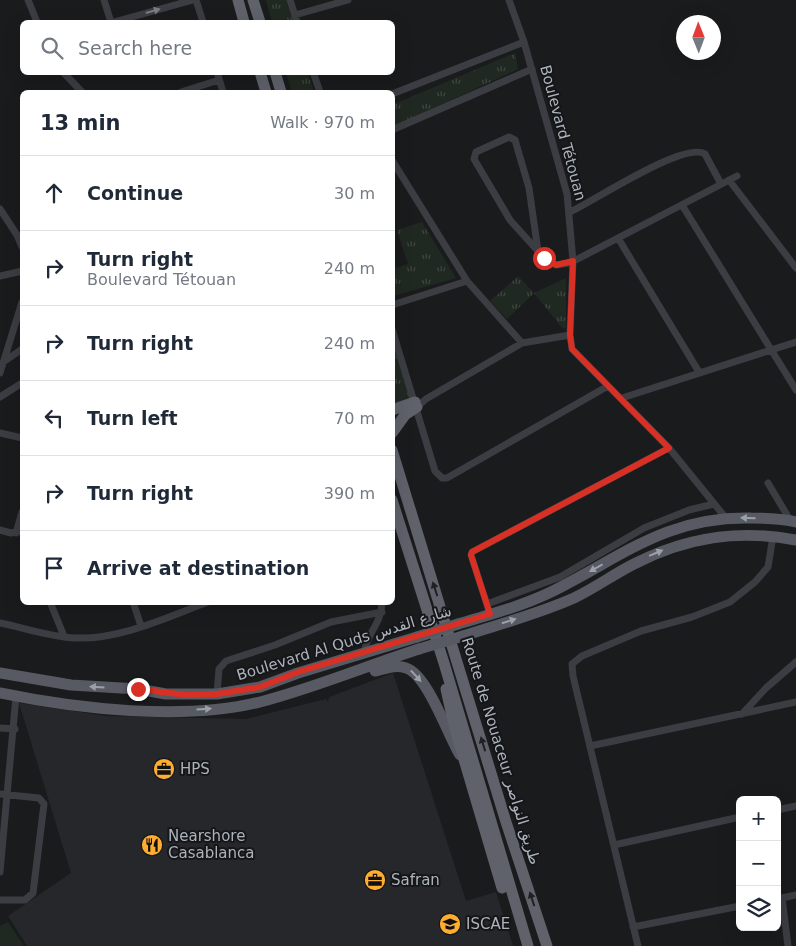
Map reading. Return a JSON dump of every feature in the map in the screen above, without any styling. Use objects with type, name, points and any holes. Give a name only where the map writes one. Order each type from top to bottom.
[{"type":"highway","points":[[238,0],[243,20]]},
{"type":"highway","points":[[253,0],[259,20]]},
{"type":"highway","points":[[261,75],[265,90]]},
{"type":"highway","points":[[276,75],[280,90]]},
{"type":"highway","points":[[395,409],[420,402]]},
{"type":"highway","points":[[395,429],[405,416],[420,402]]},
{"type":"highway","name":"Route de Nouaceur طريق النواصر","points":[[395,460],[546,946]]},
{"type":"highway","name":"Route de Nouaceur طريق النواصر","points":[[395,509],[444,663],[528,946]]},
{"type":"highway","points":[[444,663],[448,703],[520,946]]},
{"type":"main road","name":"Boulevard Al Quds شارع القدس","points":[[0,673],[71,685],[138,689],[166,694],[217,694],[260,687],[365,652],[458,624],[488,609],[548,593],[655,535],[705,520],[725,517],[793,521]]},
{"type":"main road","name":"Boulevard Al Quds شارع القدس","points":[[0,693],[137,710],[176,711],[225,708],[260,702],[556,606],[576,597],[633,564],[680,544],[727,535],[773,536],[796,540]]},
{"type":"main road","points":[[354,672],[370,673],[397,666],[414,671],[465,764]]},
{"type":"street","points":[[28,0],[36,20]]},
{"type":"street","points":[[104,0],[111,20]]},
{"type":"street","points":[[119,20],[194,0],[202,20]]},
{"type":"street","points":[[290,0],[296,19],[348,0]]},
{"type":"street","name":"Boulevard Tétouan","points":[[509,0],[524,42],[563,176],[570,212],[573,261],[570,335],[572,349],[669,448],[725,517]]},
{"type":"street","points":[[395,93],[524,42]]},
{"type":"street","points":[[395,129],[532,69]]},
{"type":"street","points":[[66,75],[80,90]]},
{"type":"street","points":[[314,75],[319,90]]},
{"type":"street","points":[[186,90],[218,76],[222,90]]},
{"type":"street","points":[[538,251],[529,188],[515,140],[509,137],[476,152],[474,157],[510,220],[538,251],[553,264],[561,265],[573,261],[738,176]]},
{"type":"street","points":[[570,212],[648,170],[694,152],[705,154],[721,184]]},
{"type":"street","points":[[395,165],[467,281],[522,343]]},
{"type":"street","points":[[729,180],[796,268]]},
{"type":"street","points":[[682,205],[796,390]]},
{"type":"street","points":[[0,209],[20,235]]},
{"type":"street","points":[[618,238],[699,372]]},
{"type":"street","points":[[0,276],[20,271]]},
{"type":"street","points":[[395,304],[467,281]]},
{"type":"street","points":[[0,373],[20,308]]},
{"type":"street","points":[[420,402],[522,343],[570,335]]},
{"type":"street","points":[[395,337],[420,402],[435,471],[442,478],[447,478],[608,386]]},
{"type":"street","points":[[622,398],[796,342]]},
{"type":"street","points":[[2,363],[20,350]]},
{"type":"street","points":[[0,397],[20,383]]},
{"type":"street","points":[[0,433],[20,438]]},
{"type":"street","points":[[669,448],[472,552],[471,555],[488,609],[560,577],[644,528],[688,510],[714,504]]},
{"type":"street","points":[[768,483],[793,521]]},
{"type":"street","points":[[0,530],[20,534]]},
{"type":"street","points":[[638,946],[573,676],[572,664],[576,660],[641,631],[702,614],[730,602],[755,582],[768,567],[773,536]]},
{"type":"street","points":[[51,605],[64,636]]},
{"type":"street","points":[[134,605],[141,626]]},
{"type":"street","points":[[0,623],[64,636],[99,636],[141,626],[200,605]]},
{"type":"street","points":[[365,652],[366,644],[382,612],[382,605]]},
{"type":"street","points":[[217,694],[219,669],[226,661],[274,645],[331,622],[382,612]]},
{"type":"street","points":[[742,714],[772,682],[796,662]]},
{"type":"street","points":[[0,872],[4,794],[15,729],[16,696]]},
{"type":"street","points":[[590,746],[796,702]]},
{"type":"street","points":[[0,728],[15,729]]},
{"type":"street","points":[[0,900],[18,902],[30,897],[35,885],[44,804],[39,798],[4,794]]},
{"type":"street","points":[[781,809],[796,806]]},
{"type":"street","points":[[614,844],[736,818]]},
{"type":"street","points":[[781,898],[796,895]]},
{"type":"street","points":[[781,904],[788,946]]},
{"type":"street","points":[[633,927],[736,907]]},
{"type":"shaded area","points":[[393,673],[466,901],[496,892],[513,946],[27,946],[8,916],[71,873],[19,703],[106,716],[246,719],[326,699],[328,702],[329,697]]},
{"type":"green space","points":[[266,0],[286,0],[292,20],[271,20]]},
{"type":"green space","points":[[515,53],[518,69],[395,126],[395,104]]},
{"type":"green space","points":[[287,75],[309,75],[313,90],[291,90]]},
{"type":"green space","points":[[422,222],[456,278],[395,295],[395,268],[408,264],[397,230]]},
{"type":"green space","points":[[518,276],[534,293],[507,319],[490,301]]},
{"type":"green space","points":[[566,278],[566,327],[563,329],[534,293]]},
{"type":"green space","points":[[395,352],[410,399],[395,404]]},
{"type":"green space","points":[[8,922],[24,946],[0,946],[0,926]]},
{"type":"place","name":"HPS","points":[[164,769]]},
{"type":"place","name":"Nearshore Casablanca","points":[[152,845]]},
{"type":"place","name":"Safran","points":[[375,880]]},
{"type":"place","name":"ISCAE","points":[[450,924]]},
{"type":"route","points":[[138,689],[186,695],[217,694],[260,687],[298,672],[490,614],[471,555],[472,552],[669,448],[572,349],[570,335],[573,261],[568,264],[556,265],[544,258]]}]
